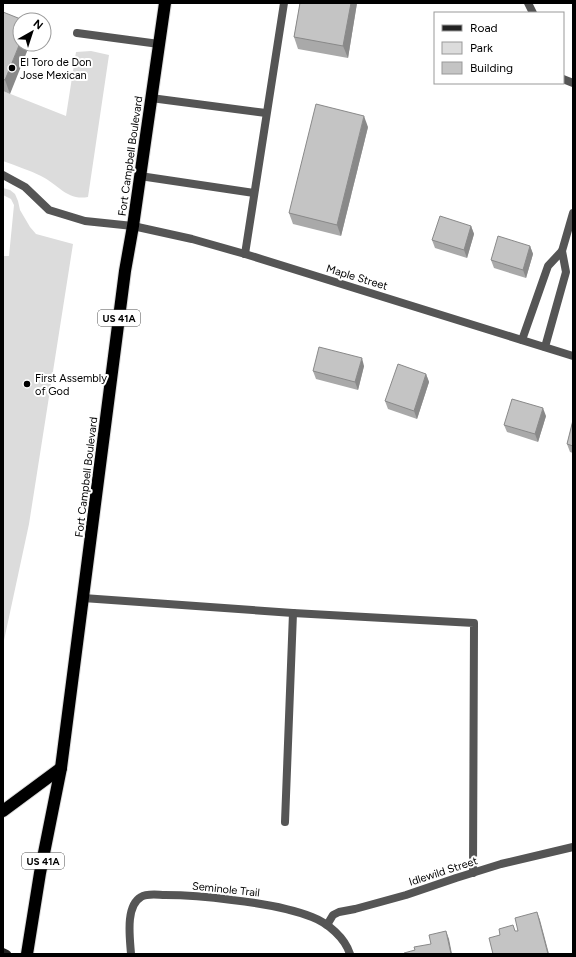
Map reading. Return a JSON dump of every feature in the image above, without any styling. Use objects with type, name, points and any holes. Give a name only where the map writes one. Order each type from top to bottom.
[{"type":"highway","name":"Fort Campbell Boulevard","points":[[27,954],[40,873],[61,768],[125,271],[133,226],[165,3]]},
{"type":"highway","points":[[3,811],[61,768]]},
{"type":"main road","points":[[3,952],[7,954]]},
{"type":"street","points":[[245,254],[284,3]]},
{"type":"street","points":[[528,3],[532,12]]},
{"type":"street","points":[[77,33],[159,44]]},
{"type":"street","points":[[151,98],[266,113]]},
{"type":"street","name":"Maple Street","points":[[3,175],[25,187],[49,210],[85,221],[133,226],[192,239],[245,254],[573,356]]},
{"type":"street","points":[[140,176],[254,193]]},
{"type":"street","points":[[522,340],[548,266],[562,251],[573,213]]},
{"type":"street","points":[[545,347],[566,272],[562,251]]},
{"type":"street","points":[[83,598],[293,613],[474,623],[473,873]]},
{"type":"street","points":[[285,822],[293,613]]},
{"type":"street","name":"Idlewild Street","points":[[327,925],[333,915],[339,912],[406,895],[519,859],[573,846]]},
{"type":"street","name":"Seminole Trail","points":[[131,954],[130,916],[132,909],[135,902],[141,896],[148,895],[210,897],[248,902],[275,906],[314,917],[327,925],[342,939],[350,954]]},
{"type":"green space","points":[[91,51],[109,55],[88,197],[81,198],[68,194],[47,179],[3,161],[3,91],[66,116],[76,52]]},
{"type":"green space","name":"First Assembly of God","points":[[3,188],[10,190],[15,194],[20,210],[36,234],[73,244],[29,524],[3,645],[3,256],[9,256],[14,205],[11,199],[3,195]]},
{"type":"building","points":[[300,3],[351,3],[343,46],[294,37]]},
{"type":"building","points":[[3,12],[12,16],[12,52],[16,52],[5,80],[3,79]]},
{"type":"building","points":[[316,104],[364,116],[337,225],[289,213]]},
{"type":"building","points":[[440,216],[471,226],[464,250],[432,240]]},
{"type":"building","points":[[498,236],[530,246],[523,270],[491,260]]},
{"type":"building","points":[[319,347],[362,358],[355,382],[313,371]]},
{"type":"building","points":[[398,364],[426,374],[414,411],[385,401]]},
{"type":"building","points":[[512,399],[543,408],[535,434],[504,425]]},
{"type":"building","points":[[573,420],[573,446],[567,444]]},
{"type":"building","points":[[537,912],[548,954],[493,954],[489,938],[500,935],[499,929],[513,925],[515,931],[518,931],[515,918]]},
{"type":"building","points":[[446,931],[451,954],[404,954],[415,950],[414,947],[431,944],[429,935]]},
{"type":"place","name":"El Toro de Don Jose Mexican","points":[[12,68]]},
{"type":"place","name":"First Assembly of God","points":[[27,384]]}]
